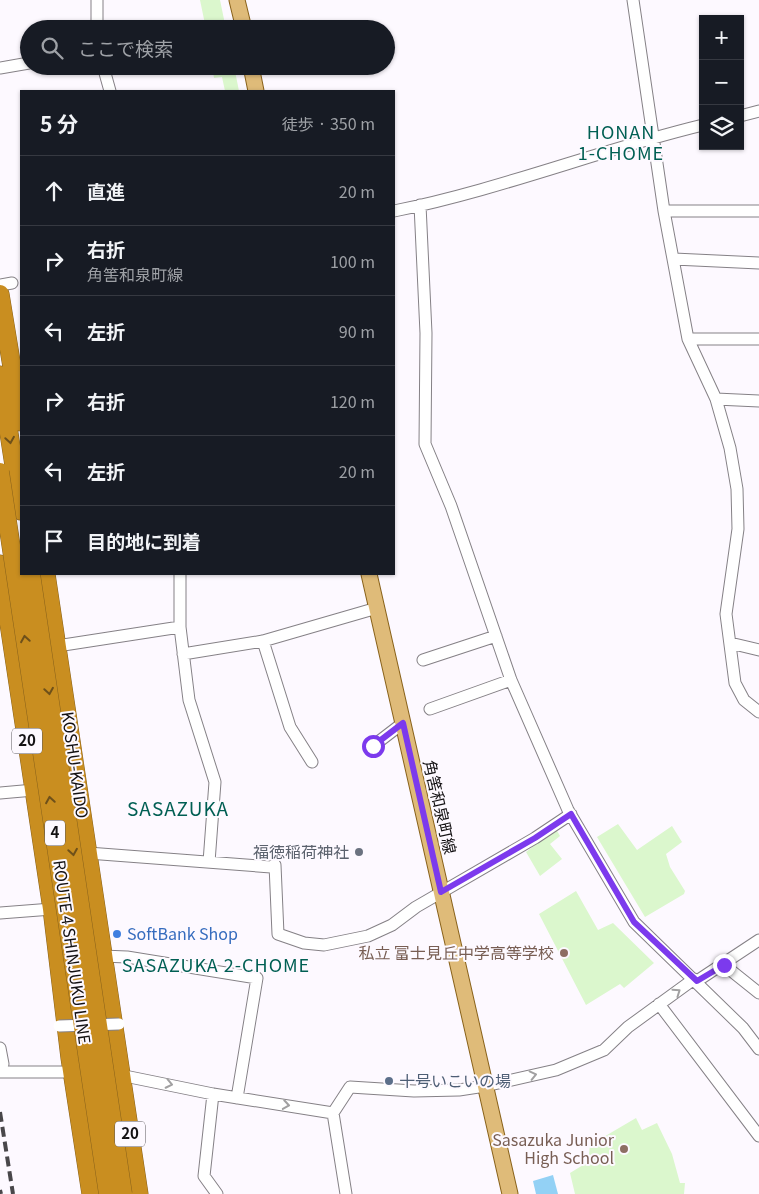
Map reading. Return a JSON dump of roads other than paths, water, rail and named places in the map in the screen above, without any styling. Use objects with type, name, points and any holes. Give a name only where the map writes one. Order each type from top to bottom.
[{"type":"highway","points":[[4,287],[15,352],[20,410]]},
{"type":"highway","points":[[0,375],[20,505]]},
{"type":"highway","name":"ROUTE 4 SHINJUKU LINE","points":[[0,472],[99,1193]]},
{"type":"highway","name":"20","points":[[0,564],[59,964],[76,1072],[99,1193]]},
{"type":"highway","name":"ROUTE 4 SHINJUKU LINE","points":[[31,575],[131,1192]]},
{"type":"highway","name":"KOSHU-KAIDO","points":[[46,575],[88,853],[118,1075]]},
{"type":"highway","name":"20","points":[[118,1075],[131,1192]]},
{"type":"main road","points":[[237,0],[242,20]]},
{"type":"main road","points":[[253,75],[256,90]]},
{"type":"main road","name":"角筈和泉町線","points":[[369,575],[510,1194]]},
{"type":"street","points":[[97,0],[97,20]]},
{"type":"street","points":[[633,0],[664,211],[688,339],[716,399],[730,448],[739,508],[735,554],[726,614],[735,683],[744,700],[759,712]]},
{"type":"street","points":[[0,68],[20,65]]},
{"type":"street","points":[[106,75],[110,90]]},
{"type":"street","points":[[744,115],[759,111]]},
{"type":"street","points":[[395,211],[499,186],[653,137],[699,126]]},
{"type":"street","points":[[420,205],[426,330],[426,444],[451,506],[510,680],[571,814],[634,922],[696,980],[743,1028],[759,1049]]},
{"type":"street","points":[[664,211],[759,211]]},
{"type":"street","points":[[674,259],[759,263]]},
{"type":"street","points":[[688,339],[759,339]]},
{"type":"street","points":[[716,399],[759,401]]},
{"type":"street","points":[[180,575],[180,628],[188,700],[215,782],[209,862]]},
{"type":"street","points":[[183,654],[262,641],[377,608]]},
{"type":"street","points":[[57,646],[180,628]]},
{"type":"street","points":[[424,660],[496,636]]},
{"type":"street","points":[[262,641],[290,727],[312,762]]},
{"type":"street","points":[[730,643],[759,650]]},
{"type":"street","points":[[430,709],[510,680]]},
{"type":"street","points":[[373,746],[403,723]]},
{"type":"street","points":[[0,793],[34,790]]},
{"type":"street","points":[[88,853],[271,867],[275,865],[278,934],[304,943],[324,945],[368,936],[392,924],[441,892],[535,838],[571,814]]},
{"type":"street","points":[[0,914],[52,909]]},
{"type":"street","points":[[346,1194],[333,1113],[350,1087],[414,1091],[459,1090],[556,1070],[604,1050],[659,1004],[696,980],[724,965],[759,940]]},
{"type":"street","points":[[102,956],[127,957],[257,978],[238,1098]]},
{"type":"street","points":[[724,965],[759,993]]},
{"type":"street","points":[[659,1004],[759,1136]]},
{"type":"street","points":[[60,1026],[119,1024]]},
{"type":"street","points":[[0,1048],[2,1068],[118,1075],[213,1094],[333,1113]]},
{"type":"street","points":[[213,1094],[204,1176],[217,1194]]},
{"type":"water","points":[[553,1175],[558,1194],[536,1194],[533,1181]]},
{"type":"railway","points":[[0,1112],[13,1194]]},
{"type":"railway","points":[[0,1190],[1,1194]]},
{"type":"place","name":"福徳稲荷神社","points":[[359,852]]},
{"type":"place","name":"SoftBank Shop","points":[[117,934]]},
{"type":"place","name":"私立 富士見丘中学高等学校","points":[[564,953]]},
{"type":"place","name":"十号いこいの場","points":[[389,1081]]},
{"type":"place","name":"Sasazuka Junior High School","points":[[624,1149]]},
{"type":"district","name":"HONAN 1-CHOME","points":[[621,143]]},
{"type":"district","name":"SASAZUKA","points":[[178,809]]},
{"type":"district","name":"SASAZUKA 2-CHOME","points":[[216,966]]}]
